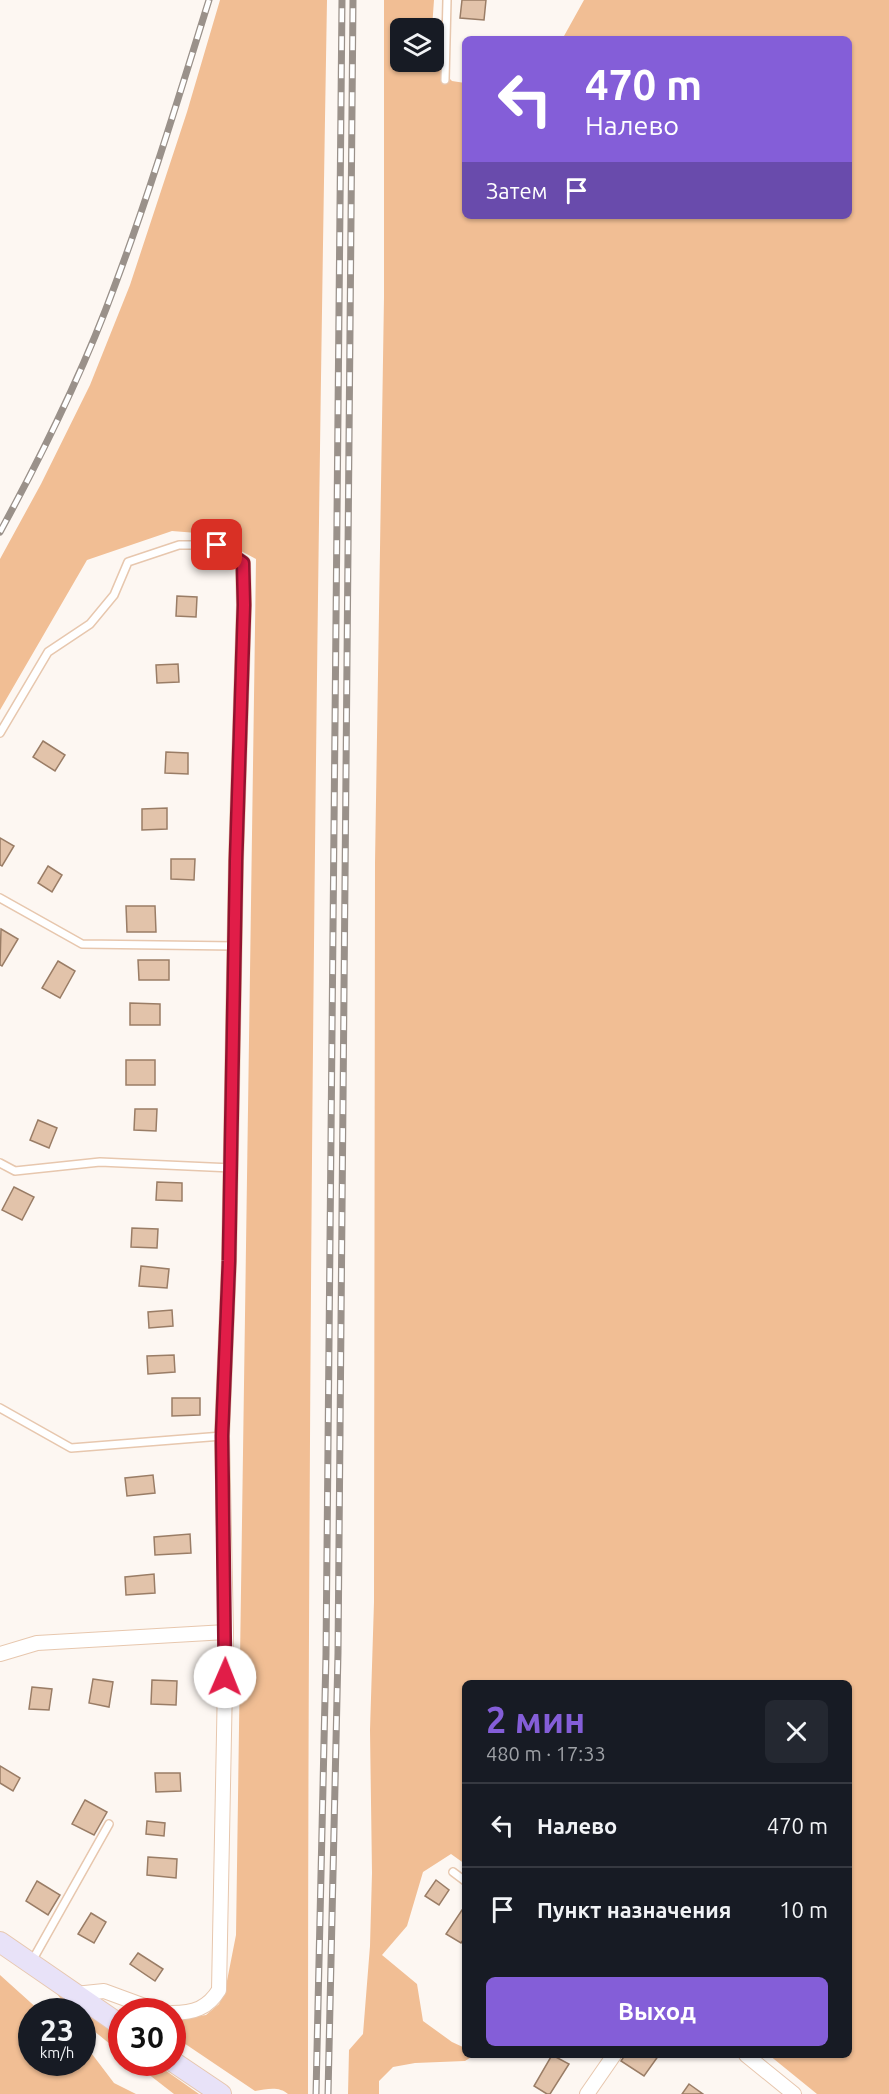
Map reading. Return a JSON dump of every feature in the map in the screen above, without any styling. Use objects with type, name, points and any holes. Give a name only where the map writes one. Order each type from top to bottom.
[{"type":"main road","points":[[0,1942],[108,2016]]},
{"type":"main road","points":[[186,2070],[221,2094]]},
{"type":"street","points":[[186,2012],[204,2007],[212,2001],[219,1990],[222,1858],[226,1632],[222,1436],[232,1168],[244,605],[243,563],[217,545]]},
{"type":"street","points":[[0,1654],[38,1643],[226,1632]]},
{"type":"street","points":[[75,1994],[104,1991],[123,1998]]},
{"type":"street","points":[[588,2094],[612,2058]]},
{"type":"street","points":[[750,2058],[794,2094]]},
{"type":"lane","points":[[445,80],[447,0]]},
{"type":"lane","points":[[0,733],[48,652],[90,624],[114,595],[128,562],[179,545],[217,545]]},
{"type":"lane","points":[[0,898],[82,944],[235,946]]},
{"type":"lane","points":[[0,1162],[15,1171],[100,1161],[232,1168]]},
{"type":"lane","points":[[0,1408],[71,1448],[222,1436]]},
{"type":"lane","points":[[30,1963],[110,1824]]},
{"type":"lane","points":[[453,1872],[462,1879]]},
{"type":"shaded area","points":[[220,0],[327,0],[313,1047],[308,2094],[288,2094],[273,2089],[255,2091],[186,2044],[186,2018],[206,2015],[219,2004],[225,1991],[236,1935],[256,559],[209,534],[172,531],[87,560],[0,710],[0,559],[41,484],[90,385],[130,285],[187,112]]},
{"type":"shaded area","points":[[384,0],[434,0],[433,18],[390,18],[390,72],[443,72],[452,81],[462,83],[462,219],[852,219],[852,36],[564,36],[584,0],[889,0],[889,2094],[817,2094],[773,2058],[852,2058],[852,1680],[462,1680],[462,1862],[451,1854],[423,1872],[407,1926],[382,1955],[417,1984],[423,2021],[462,2047],[462,2058],[470,2058],[465,2061],[415,2063],[393,2067],[379,2081],[379,2094],[348,2094],[349,2050],[363,2034],[370,1946],[372,1873],[370,1730],[374,1602],[375,863],[384,297]]},
{"type":"shaded area","points":[[0,1975],[26,1998],[18,1998],[18,2076],[96,2076],[96,2059],[114,2083],[136,2094],[0,2094]]},
{"type":"shaded area","points":[[96,2020],[108,2029],[108,2042],[96,2033]]},
{"type":"shaded area","points":[[151,2076],[173,2076],[199,2094],[174,2094]]},
{"type":"building","points":[[462,0],[486,0],[484,20],[460,18]]},
{"type":"building","points":[[177,596],[197,597],[196,617],[176,616]]},
{"type":"building","points":[[178,664],[179,682],[157,683],[156,665]]},
{"type":"building","points":[[43,741],[65,755],[55,771],[33,757]]},
{"type":"building","points":[[166,752],[188,753],[188,774],[165,773]]},
{"type":"building","points":[[167,808],[167,829],[142,830],[142,809]]},
{"type":"building","points":[[0,838],[14,846],[2,866],[0,865]]},
{"type":"building","points":[[171,859],[195,859],[194,880],[171,879]]},
{"type":"building","points":[[48,866],[62,875],[52,892],[38,883]]},
{"type":"building","points":[[126,906],[155,906],[156,932],[127,932]]},
{"type":"building","points":[[1,929],[18,939],[2,966],[0,965]]},
{"type":"building","points":[[138,960],[169,960],[169,980],[139,980]]},
{"type":"building","points":[[58,961],[75,971],[60,998],[42,988]]},
{"type":"building","points":[[130,1003],[160,1004],[160,1025],[130,1025]]},
{"type":"building","points":[[126,1060],[155,1060],[155,1085],[126,1085]]},
{"type":"building","points":[[135,1109],[157,1109],[156,1131],[134,1130]]},
{"type":"building","points":[[38,1120],[57,1128],[49,1148],[30,1140]]},
{"type":"building","points":[[157,1182],[182,1183],[182,1201],[156,1200]]},
{"type":"building","points":[[14,1187],[34,1197],[22,1220],[2,1210]]},
{"type":"building","points":[[132,1228],[158,1229],[157,1248],[131,1247]]},
{"type":"building","points":[[141,1266],[169,1269],[167,1288],[139,1286]]},
{"type":"building","points":[[172,1310],[173,1326],[149,1328],[148,1312]]},
{"type":"building","points":[[174,1355],[175,1372],[148,1374],[147,1356]]},
{"type":"building","points":[[172,1398],[200,1398],[200,1415],[172,1416]]},
{"type":"building","points":[[153,1475],[155,1493],[127,1496],[125,1478]]},
{"type":"building","points":[[190,1534],[191,1553],[155,1555],[154,1537]]},
{"type":"building","points":[[154,1574],[155,1593],[126,1595],[125,1577]]},
{"type":"building","points":[[93,1679],[113,1682],[109,1707],[89,1703]]},
{"type":"building","points":[[152,1680],[177,1681],[176,1705],[151,1704]]},
{"type":"building","points":[[32,1687],[52,1689],[49,1710],[29,1709]]},
{"type":"building","points":[[0,1766],[20,1778],[13,1791],[0,1783]]},
{"type":"building","points":[[155,1773],[180,1773],[181,1791],[156,1792]]},
{"type":"building","points":[[85,1800],[107,1812],[94,1835],[72,1824]]},
{"type":"building","points":[[147,1821],[165,1823],[164,1836],[146,1834]]},
{"type":"building","points":[[148,1857],[177,1859],[176,1878],[147,1875]]},
{"type":"building","points":[[436,1880],[449,1890],[439,1905],[425,1896]]},
{"type":"building","points":[[37,1881],[60,1895],[48,1915],[26,1901]]},
{"type":"building","points":[[462,1910],[461,1943],[446,1934]]},
{"type":"building","points":[[91,1913],[106,1922],[94,1943],[78,1934]]},
{"type":"building","points":[[138,1953],[163,1969],[155,1981],[130,1964]]},
{"type":"building","points":[[550,2058],[558,2058],[569,2064],[550,2094],[534,2086]]},
{"type":"building","points":[[623,2058],[657,2058],[644,2076],[621,2061]]},
{"type":"building","points":[[689,2084],[703,2094],[682,2094]]},
{"type":"railway","points":[[0,532],[62,411],[103,317],[152,179],[209,0]]},
{"type":"railway","points":[[316,2094],[326,1654],[342,0]]},
{"type":"railway","points":[[328,2094],[338,1653],[353,0]]},
{"type":"route","points":[[217,545],[243,563],[244,605],[236,861],[234,1079],[222,1436],[225,1677]]}]
